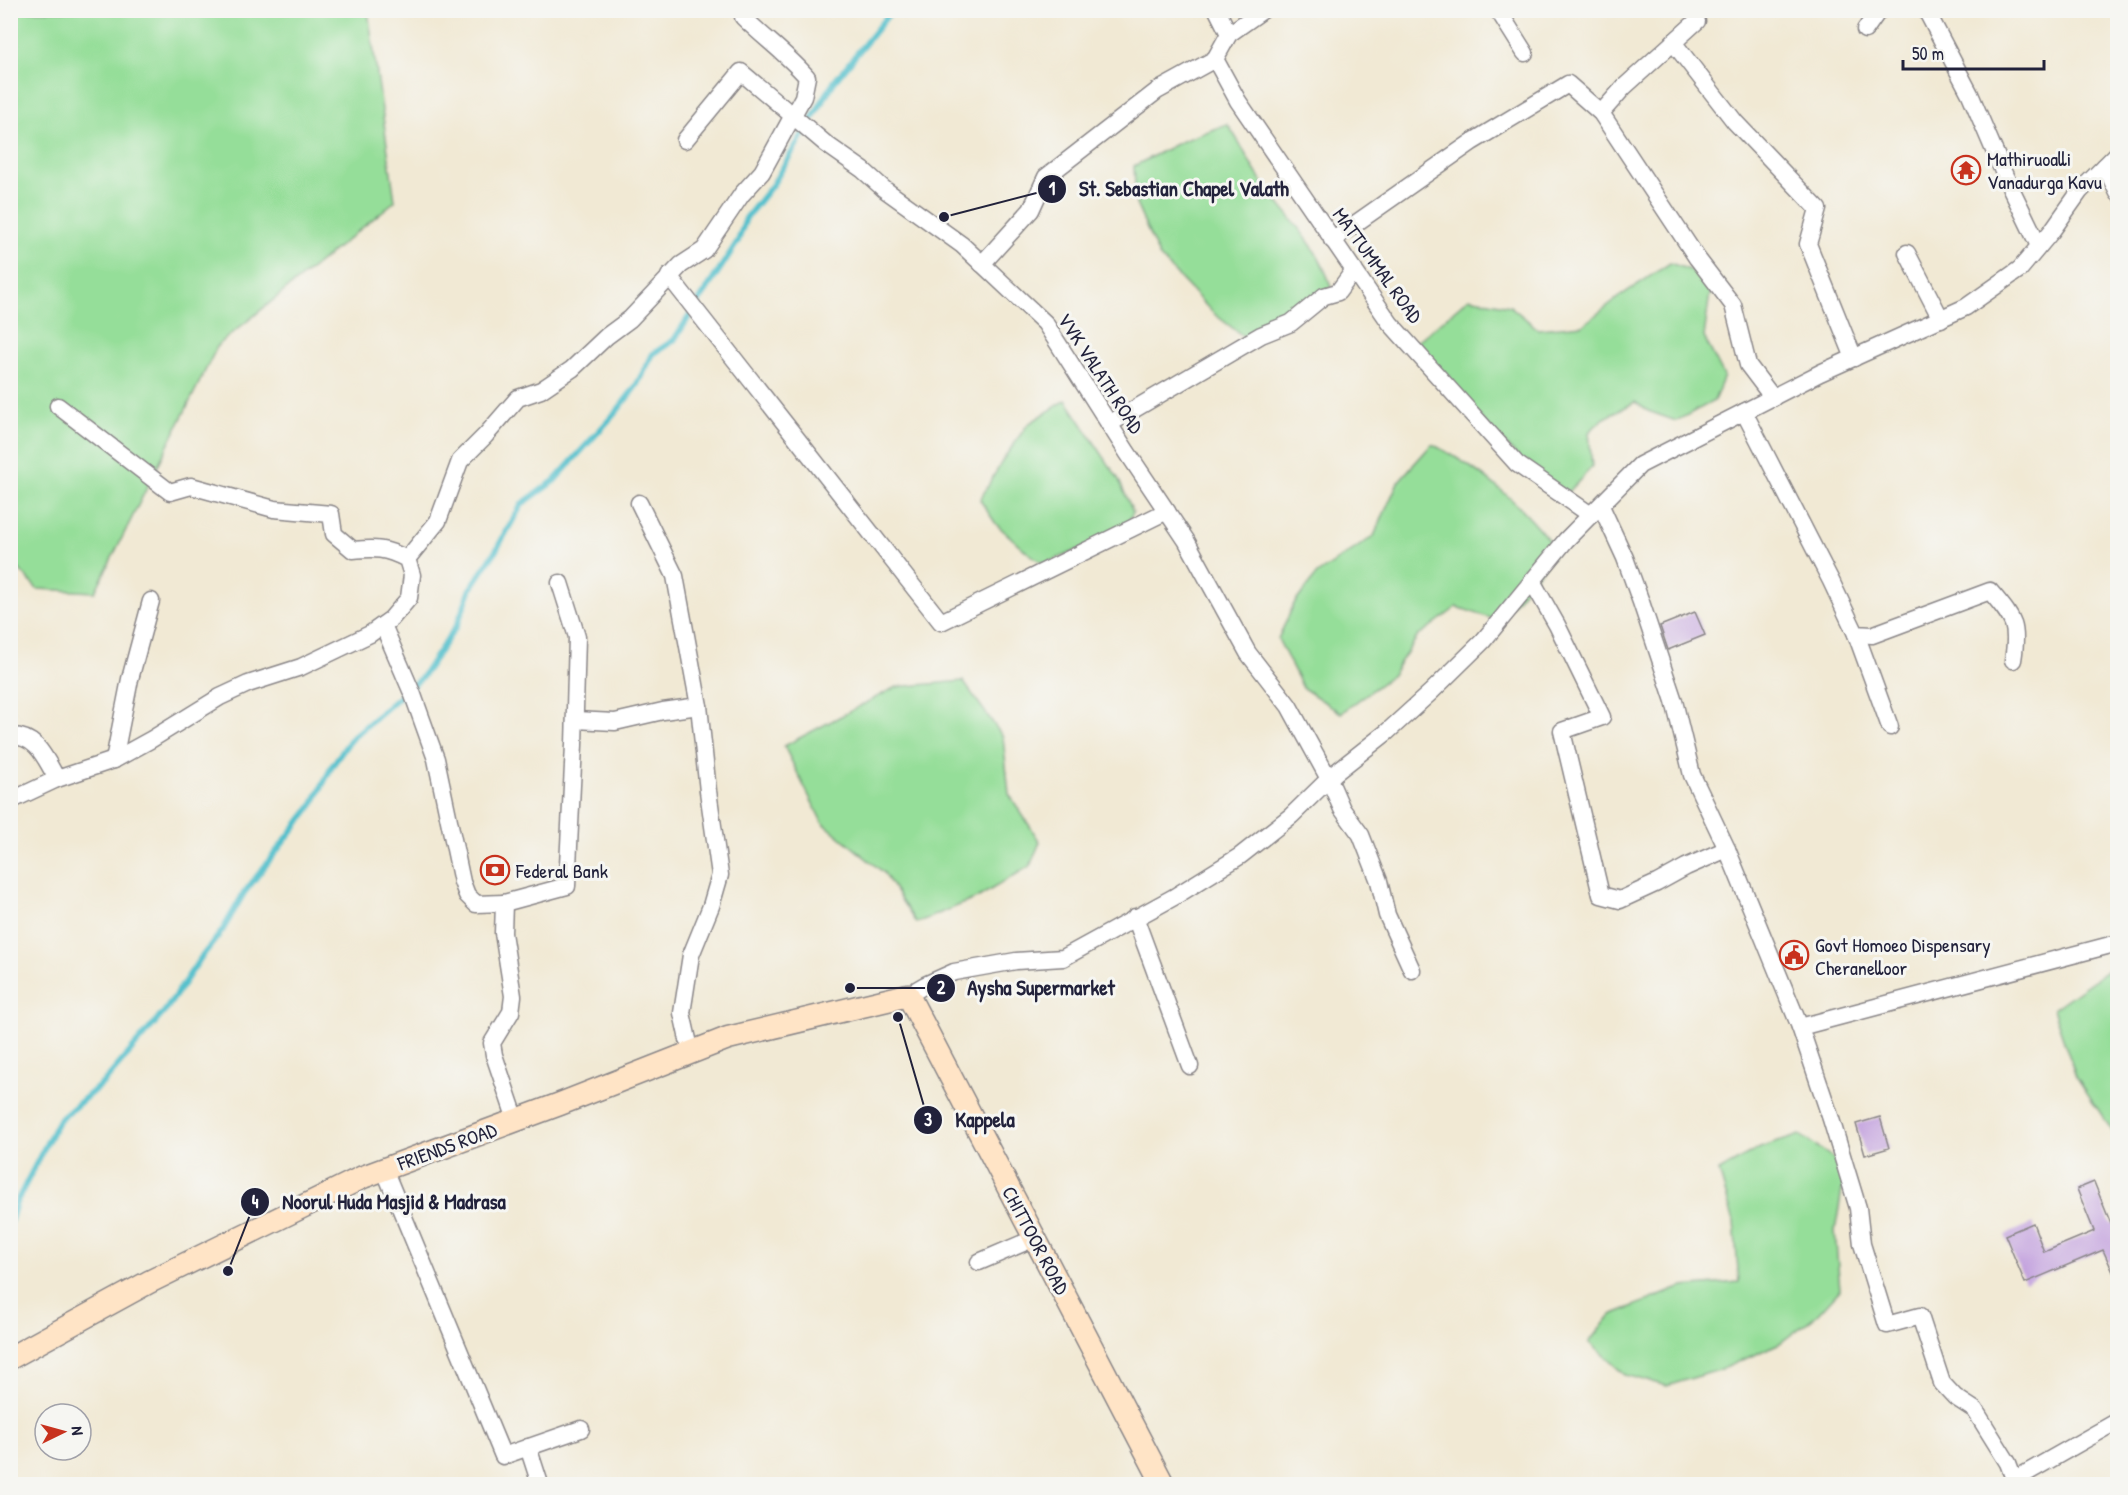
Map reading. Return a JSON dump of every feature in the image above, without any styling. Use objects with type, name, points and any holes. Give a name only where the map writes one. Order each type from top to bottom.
[{"type":"main road","name":"FRIENDS ROAD","points":[[10,1358],[149,1282],[363,1177],[729,1038],[908,995]]},
{"type":"main road","name":"CHITTOOR ROAD","points":[[908,995],[1163,1485]]},
{"type":"street","points":[[1217,10],[1229,34]]},
{"type":"street","points":[[982,264],[1030,210],[1046,177],[1157,92],[1215,59],[1229,34],[1263,10]]},
{"type":"street","points":[[1498,10],[1525,53]]},
{"type":"street","points":[[1865,30],[1879,10]]},
{"type":"street","points":[[1926,10],[1970,94],[2005,176],[2040,246]]},
{"type":"street","points":[[407,559],[438,521],[460,461],[518,398],[541,390],[572,369],[607,336],[630,319],[681,265],[704,250],[742,194],[762,172],[803,97],[807,77],[790,57],[759,33],[746,13]]},
{"type":"street","points":[[1601,113],[1624,87],[1697,21]]},
{"type":"street","points":[[1673,42],[1735,122],[1818,209],[1808,244],[1854,358]]},
{"type":"street","name":"MATTUMMAL ROAD","points":[[1215,59],[1238,101],[1390,322],[1517,464],[1596,511]]},
{"type":"street","name":"VVK VALATH ROAD","points":[[685,140],[741,72],[812,133],[962,245],[1046,323],[1109,424],[1186,540],[1248,653],[1289,706],[1329,778],[1342,809],[1361,835],[1379,881],[1387,915],[1412,970]]},
{"type":"street","points":[[1332,240],[1472,142],[1568,84],[1601,113],[1697,258],[1733,305],[1748,365],[1773,398]]},
{"type":"street","points":[[908,995],[954,972],[1016,961],[1063,958],[1174,897],[1240,856],[1291,816],[1329,778],[1387,732],[1431,692],[1483,641],[1566,540],[1640,465],[1820,373],[1966,307],[2020,269],[2040,246],[2080,190],[2118,153]]},
{"type":"street","points":[[2105,166],[2118,194]]},
{"type":"street","points":[[1907,253],[1941,319]]},
{"type":"street","points":[[1109,424],[1261,336],[1291,323],[1324,296],[1338,292],[1354,270]]},
{"type":"street","points":[[669,276],[940,622],[1167,511]]},
{"type":"street","points":[[58,406],[170,492],[191,486],[274,509],[331,514],[334,534],[352,550],[378,548],[407,559]]},
{"type":"street","points":[[1744,412],[1856,634],[1890,727]]},
{"type":"street","points":[[639,503],[675,576],[699,706],[720,874],[711,906],[691,955],[682,1013],[691,1053]]},
{"type":"street","points":[[1596,511],[1625,558],[1674,701],[1692,775],[1727,849],[1800,1027],[1858,1208],[1862,1244],[1887,1325],[1920,1316],[1941,1383],[1955,1397],[1975,1410],[2008,1463],[2015,1482],[2118,1420]]},
{"type":"street","points":[[10,801],[57,779],[114,760],[220,697],[248,684],[301,667],[370,634],[391,619],[409,598],[412,575],[407,559]]},
{"type":"street","points":[[1532,581],[1557,625],[1602,717],[1562,731],[1601,895],[1620,900],[1727,849]]},
{"type":"street","points":[[383,625],[413,695],[436,759],[462,882],[467,895],[476,904],[504,903],[567,886],[577,637],[560,583]]},
{"type":"street","points":[[1856,634],[1872,635],[1990,591],[2012,617],[2016,639],[2013,660]]},
{"type":"street","points":[[114,760],[130,679],[151,601]]},
{"type":"street","points":[[575,720],[615,722],[663,711],[699,706]]},
{"type":"street","points":[[10,736],[23,736],[35,744],[57,779]]},
{"type":"street","points":[[504,903],[503,933],[513,996],[511,1012],[492,1043],[516,1120]]},
{"type":"street","points":[[1136,917],[1190,1066]]},
{"type":"street","points":[[1800,1027],[2118,943]]},
{"type":"street","points":[[384,1169],[503,1456],[581,1429]]},
{"type":"street","points":[[979,1262],[1035,1238]]},
{"type":"street","points":[[528,1447],[540,1485]]},
{"type":"green space","points":[[11,11],[368,11],[395,201],[218,345],[95,592],[37,589],[11,560]]},
{"type":"green space","points":[[1227,124],[1263,183],[1311,245],[1326,272],[1331,287],[1307,304],[1288,307],[1265,334],[1243,336],[1213,313],[1159,256],[1136,204],[1134,166],[1180,142]]},
{"type":"green space","points":[[1670,263],[1712,278],[1704,337],[1724,376],[1714,401],[1676,421],[1648,411],[1635,402],[1603,419],[1589,432],[1592,467],[1564,497],[1538,478],[1412,346],[1469,298],[1510,306],[1538,329],[1583,325],[1620,296]]},
{"type":"green space","points":[[1066,400],[1118,478],[1133,512],[1125,531],[1044,564],[996,524],[980,500],[1004,458],[1028,424]]},
{"type":"green space","points":[[1432,444],[1469,466],[1501,490],[1530,518],[1557,551],[1499,621],[1457,607],[1418,636],[1391,676],[1341,713],[1303,688],[1278,639],[1294,604],[1317,574],[1374,536],[1398,482]]},
{"type":"green space","points":[[963,681],[1003,737],[1009,794],[1040,842],[1030,866],[977,898],[916,923],[884,873],[822,822],[784,746],[896,687]]},
{"type":"green space","points":[[2118,966],[2117,1143],[2113,1132],[2076,1076],[2053,1009],[2111,968]]},
{"type":"green space","points":[[1800,1135],[1846,1167],[1835,1231],[1840,1290],[1818,1314],[1780,1343],[1725,1368],[1667,1386],[1625,1375],[1589,1342],[1611,1315],[1682,1287],[1739,1282],[1734,1222],[1719,1171],[1760,1148]]},
{"type":"building","points":[[1695,612],[1705,635],[1668,650],[1660,626]]},
{"type":"building","points":[[1880,1117],[1889,1148],[1865,1155],[1856,1124]]},
{"type":"building","points":[[2094,1182],[2111,1224],[2118,1221],[2118,1283],[2103,1250],[2025,1283],[2005,1235],[2033,1223],[2044,1252],[2094,1231],[2077,1189]]},
{"type":"waterway","points":[[10,1223],[16,1203],[58,1121],[104,1082],[165,1011],[222,931],[244,893],[313,804],[332,766],[351,739],[422,677],[457,625],[471,588],[495,552],[522,504],[554,481],[617,411],[636,386],[653,354],[674,340],[738,241],[746,218],[773,184],[834,82],[892,10]]},
{"type":"place","name":"Mathiruoalli Vanadurga Kavu","points":[[1966,170]]},
{"type":"place","name":"St. Sebastian Chapel Valath","points":[[944,217]]},
{"type":"place","name":"Federal Bank","points":[[495,870]]},
{"type":"place","name":"Govt Homoeo Dispensary Cheranelloor","points":[[1794,955]]},
{"type":"place","name":"Aysha Supermarket","points":[[850,988]]},
{"type":"place","name":"Kappela","points":[[898,1017]]},
{"type":"place","name":"Noorul Huda Masjid & Madrasa","points":[[228,1271]]}]
